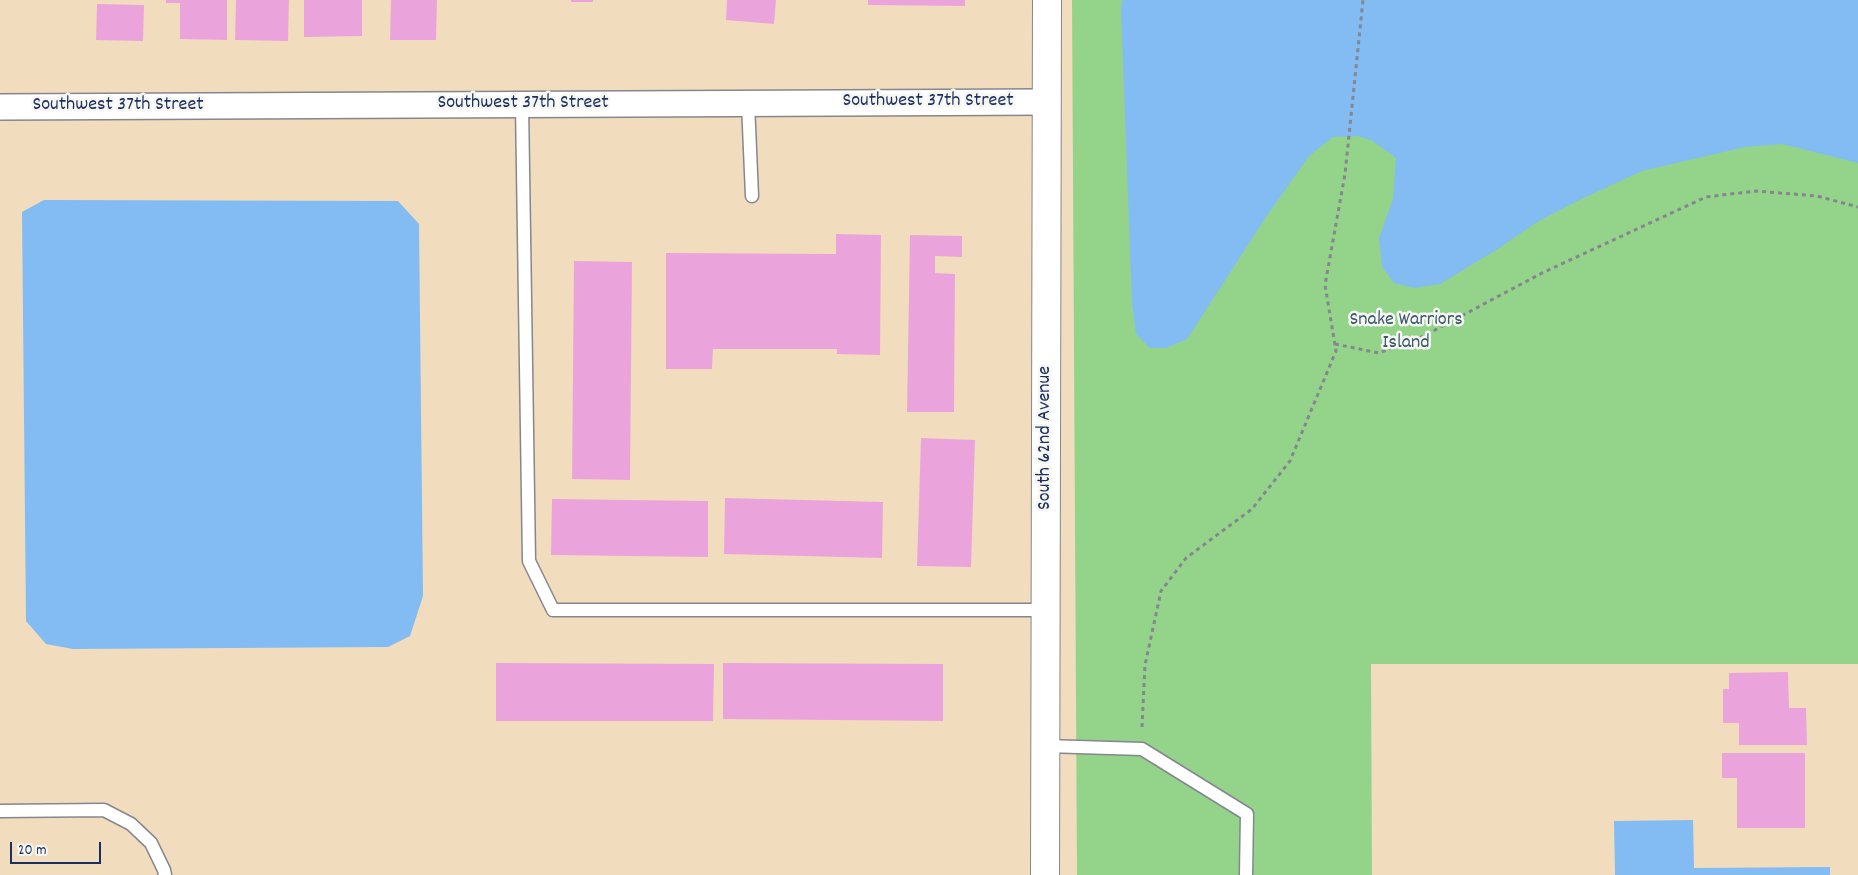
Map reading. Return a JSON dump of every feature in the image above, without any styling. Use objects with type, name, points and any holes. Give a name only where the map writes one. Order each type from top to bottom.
[{"type":"street","name":"South 62nd Avenue","points":[[1045,875],[1047,0]]},
{"type":"street","name":"Southwest 37th Street","points":[[0,107],[1046,102]]},
{"type":"lane","points":[[748,103],[752,196]]},
{"type":"lane","points":[[522,104],[528,561],[554,610],[1046,610]]},
{"type":"lane","points":[[1046,746],[1142,749],[1247,814],[1246,875]]},
{"type":"lane","points":[[0,811],[104,810],[131,824],[150,843],[165,875]]},
{"type":"path","points":[[1142,734],[1145,665],[1160,590],[1186,558],[1252,509],[1290,461],[1336,351],[1325,286],[1345,174],[1363,0]]},
{"type":"path","points":[[1335,344],[1379,353],[1422,337],[1542,273],[1706,197],[1756,191],[1817,196],[1858,208]]},
{"type":"green space","name":"Snake Warriors Island","points":[[1072,0],[1858,0],[1858,664],[1371,664],[1372,875],[1077,875]]},
{"type":"water","points":[[1122,0],[1858,0],[1858,163],[1782,144],[1745,147],[1642,171],[1537,222],[1496,250],[1440,284],[1414,288],[1394,283],[1382,267],[1379,238],[1393,199],[1396,158],[1373,141],[1358,136],[1333,137],[1309,156],[1268,214],[1187,339],[1166,348],[1150,348],[1136,334],[1132,303]]},
{"type":"water","points":[[44,200],[398,201],[419,224],[423,596],[410,636],[388,647],[73,649],[46,644],[26,621],[22,212]]},
{"type":"water","points":[[1693,820],[1694,868],[1830,867],[1830,875],[1615,875],[1614,821]]},
{"type":"building","points":[[166,0],[227,0],[227,40],[180,39],[180,3],[166,3]]},
{"type":"building","points":[[236,0],[289,0],[288,41],[235,40]]},
{"type":"building","points":[[304,0],[362,0],[362,36],[304,37]]},
{"type":"building","points":[[391,0],[437,0],[436,40],[390,40]]},
{"type":"building","points":[[571,0],[593,0],[593,2],[571,2]]},
{"type":"building","points":[[727,0],[776,0],[774,24],[726,20]]},
{"type":"building","points":[[868,0],[965,0],[965,6],[868,5]]},
{"type":"building","points":[[97,4],[144,5],[143,41],[96,40]]},
{"type":"building","points":[[836,234],[881,235],[880,355],[837,354],[837,349],[713,349],[712,369],[666,369],[666,253],[836,254]]},
{"type":"building","points":[[910,235],[962,236],[962,257],[935,256],[935,273],[955,274],[954,412],[907,412]]},
{"type":"building","points":[[574,261],[632,262],[630,480],[572,479]]},
{"type":"building","points":[[921,438],[975,440],[971,567],[917,566]]},
{"type":"building","points":[[725,498],[883,502],[882,558],[724,554]]},
{"type":"building","points":[[552,499],[708,501],[708,557],[551,555]]},
{"type":"building","points":[[496,663],[714,664],[713,721],[496,721]]},
{"type":"building","points":[[723,663],[943,664],[943,721],[723,719]]},
{"type":"building","points":[[1788,672],[1789,708],[1806,708],[1807,745],[1739,745],[1739,723],[1723,723],[1723,689],[1729,689],[1729,673]]},
{"type":"building","points":[[1722,753],[1805,753],[1805,828],[1737,828],[1737,778],[1722,778]]}]
